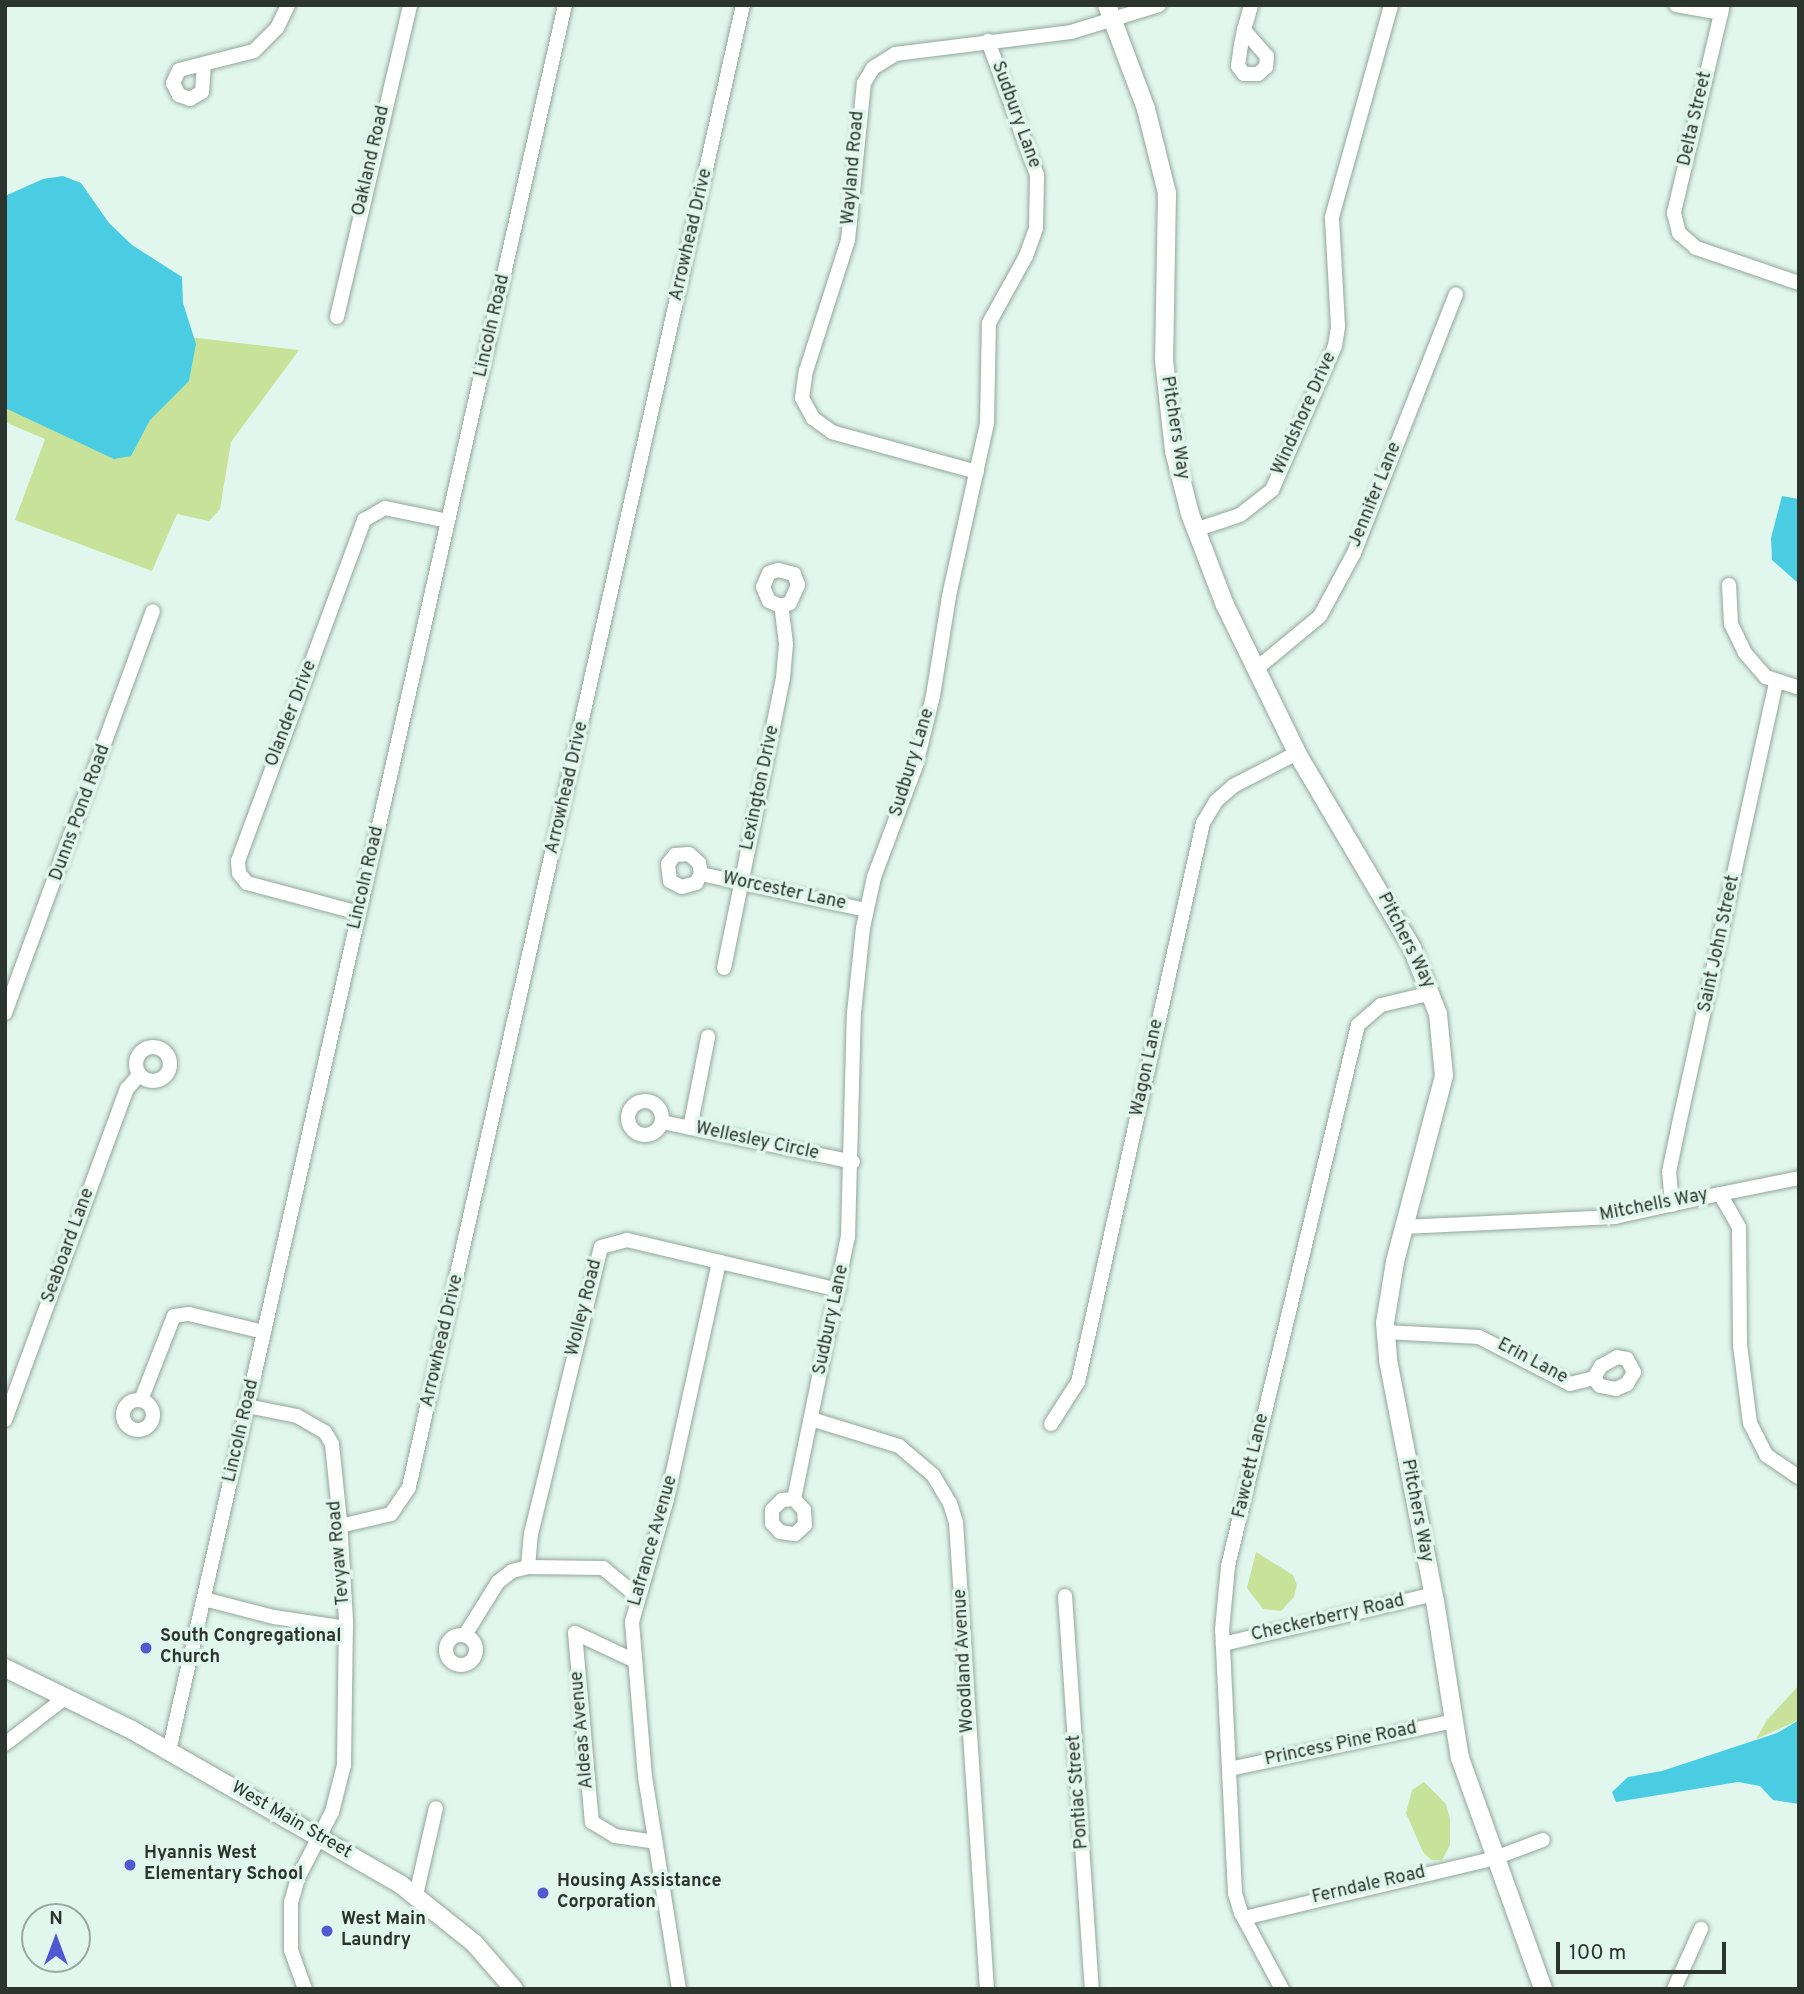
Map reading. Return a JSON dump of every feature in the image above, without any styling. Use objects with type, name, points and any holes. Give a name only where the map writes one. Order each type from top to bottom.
[{"type":"main road","name":"Pitchers Way","points":[[1110,13],[1146,109],[1167,192],[1165,383],[1174,452],[1195,530],[1256,669],[1297,753],[1404,934],[1432,993],[1444,1042],[1444,1076],[1403,1227],[1385,1332],[1395,1408],[1434,1594],[1463,1769],[1543,1989]]},
{"type":"main road","name":"West Main Street","points":[[5,1668],[169,1751],[416,1895],[474,1942],[514,1989]]},
{"type":"street","points":[[204,64],[254,51],[277,28],[288,5]]},
{"type":"street","name":"Oakland Road","points":[[337,317],[410,5]]},
{"type":"street","name":"Lincoln Road","points":[[169,1751],[565,5]]},
{"type":"street","name":"Arrowhead Drive","points":[[340,1526],[391,1514],[409,1487],[743,5]]},
{"type":"street","name":"Wayland Road","points":[[977,472],[854,441],[825,429],[808,412],[802,389],[848,240],[857,189],[858,110],[867,76],[895,54],[1071,32],[1110,13],[1159,5]]},
{"type":"street","points":[[1244,30],[1251,5]]},
{"type":"street","name":"Windshore Drive","points":[[1195,530],[1250,510],[1272,490],[1335,346],[1338,326],[1332,217],[1391,5]]},
{"type":"street","points":[[1676,5],[1722,9]]},
{"type":"street","name":"Delta Street","points":[[1722,9],[1674,213],[1679,233],[1696,248],[1799,283]]},
{"type":"street","name":"Sudbury Lane","points":[[793,1499],[838,1290],[850,1221],[854,1013],[866,909],[922,746],[987,423],[989,323],[1030,247],[1038,201],[1034,164],[988,41]]},
{"type":"street","name":"Jennifer Lane","points":[[1256,669],[1320,616],[1354,553],[1456,294]]},
{"type":"street","name":"Olander Drive","points":[[359,914],[247,883],[238,860],[364,520],[385,508],[448,522]]},
{"type":"street","points":[[1729,585],[1736,638],[1756,667],[1776,683],[1799,688]]},
{"type":"street","name":"Lexington Drive","points":[[724,968],[783,678],[786,644],[781,606]]},
{"type":"street","name":"Dunns Pond Road","points":[[5,1013],[153,611]]},
{"type":"street","name":"Saint John Street","points":[[1672,1205],[1669,1172],[1776,683]]},
{"type":"street","name":"Wagon Lane","points":[[1051,1424],[1078,1381],[1203,823],[1216,801],[1233,786],[1297,753]]},
{"type":"street","name":"Worcester Lane","points":[[701,874],[866,909]]},
{"type":"street","name":"Fawcett Lane","points":[[1282,1989],[1244,1918],[1236,1893],[1223,1644],[1228,1566],[1358,1025],[1381,1005],[1432,993]]},
{"type":"street","points":[[690,1128],[708,1037]]},
{"type":"street","name":"Seaboard Lane","points":[[5,1420],[127,1089],[139,1074]]},
{"type":"street","name":"Wellesley Circle","points":[[662,1122],[853,1162]]},
{"type":"street","points":[[1720,1194],[1799,1178]]},
{"type":"street","name":"Mitchells Way","points":[[1403,1227],[1615,1217],[1720,1194],[1739,1227],[1740,1345],[1751,1423],[1766,1455],[1799,1477]]},
{"type":"street","name":"Wolley Road","points":[[528,1567],[531,1534],[601,1247],[627,1240],[838,1290]]},
{"type":"street","name":"Lafrance Avenue","points":[[679,1989],[656,1842],[633,1660],[632,1622],[684,1431],[719,1262]]},
{"type":"street","points":[[141,1400],[174,1317],[189,1314],[264,1332]]},
{"type":"street","name":"Erin Lane","points":[[1385,1332],[1479,1337],[1570,1384],[1594,1378]]},
{"type":"street","name":"Tevyaw Road","points":[[247,1406],[298,1416],[326,1432],[332,1444],[346,1628],[344,1765],[320,1839],[298,1878],[289,1917],[292,1956],[305,1989]]},
{"type":"street","name":"Woodland Avenue","points":[[811,1419],[899,1446],[933,1475],[950,1503],[956,1523],[987,1989]]},
{"type":"street","points":[[465,1635],[498,1583],[512,1572],[528,1567],[603,1567],[638,1597]]},
{"type":"street","name":"Checkerberry Road","points":[[1223,1644],[1434,1594]]},
{"type":"street","name":"Pontiac Street","points":[[1065,1596],[1092,1989]]},
{"type":"street","points":[[204,1599],[346,1628]]},
{"type":"street","name":"Aldeas Avenue","points":[[633,1660],[575,1633],[592,1822],[615,1836],[656,1842]]},
{"type":"street","points":[[5,1744],[66,1697]]},
{"type":"street","name":"Princess Pine Road","points":[[1230,1769],[1453,1721]]},
{"type":"street","points":[[416,1895],[436,1808]]},
{"type":"street","name":"Ferndale Road","points":[[1244,1918],[1495,1858],[1543,1840]]},
{"type":"street","points":[[1674,1989],[1701,1928]]},
{"type":"green space","points":[[5,241],[164,334],[299,350],[231,442],[220,509],[209,521],[177,514],[152,571],[15,520],[45,439],[5,422]]},
{"type":"green space","points":[[1256,1552],[1293,1575],[1297,1585],[1294,1597],[1281,1611],[1263,1609],[1247,1588]]},
{"type":"green space","points":[[1799,1685],[1799,1720],[1756,1739],[1767,1720]]},
{"type":"green space","points":[[1424,1782],[1446,1804],[1450,1819],[1450,1845],[1442,1860],[1431,1860],[1423,1852],[1406,1813],[1412,1790]]},
{"type":"water","points":[[63,176],[81,183],[109,223],[132,245],[182,277],[183,303],[196,344],[189,381],[150,420],[131,456],[114,459],[5,408],[5,196],[43,179]]},
{"type":"water","points":[[1782,496],[1799,499],[1799,584],[1772,560],[1771,538]]},
{"type":"water","points":[[1799,1720],[1799,1804],[1773,1800],[1760,1786],[1738,1782],[1616,1802],[1612,1792],[1628,1777],[1662,1771],[1777,1733]]},
{"type":"place","name":"South Congregational Church","points":[[146,1648]]},
{"type":"place","name":"Hyannis West Elementary School","points":[[130,1865]]},
{"type":"place","name":"Housing Assistance Corporation","points":[[543,1893]]},
{"type":"place","name":"West Main Laundry","points":[[327,1931]]}]
